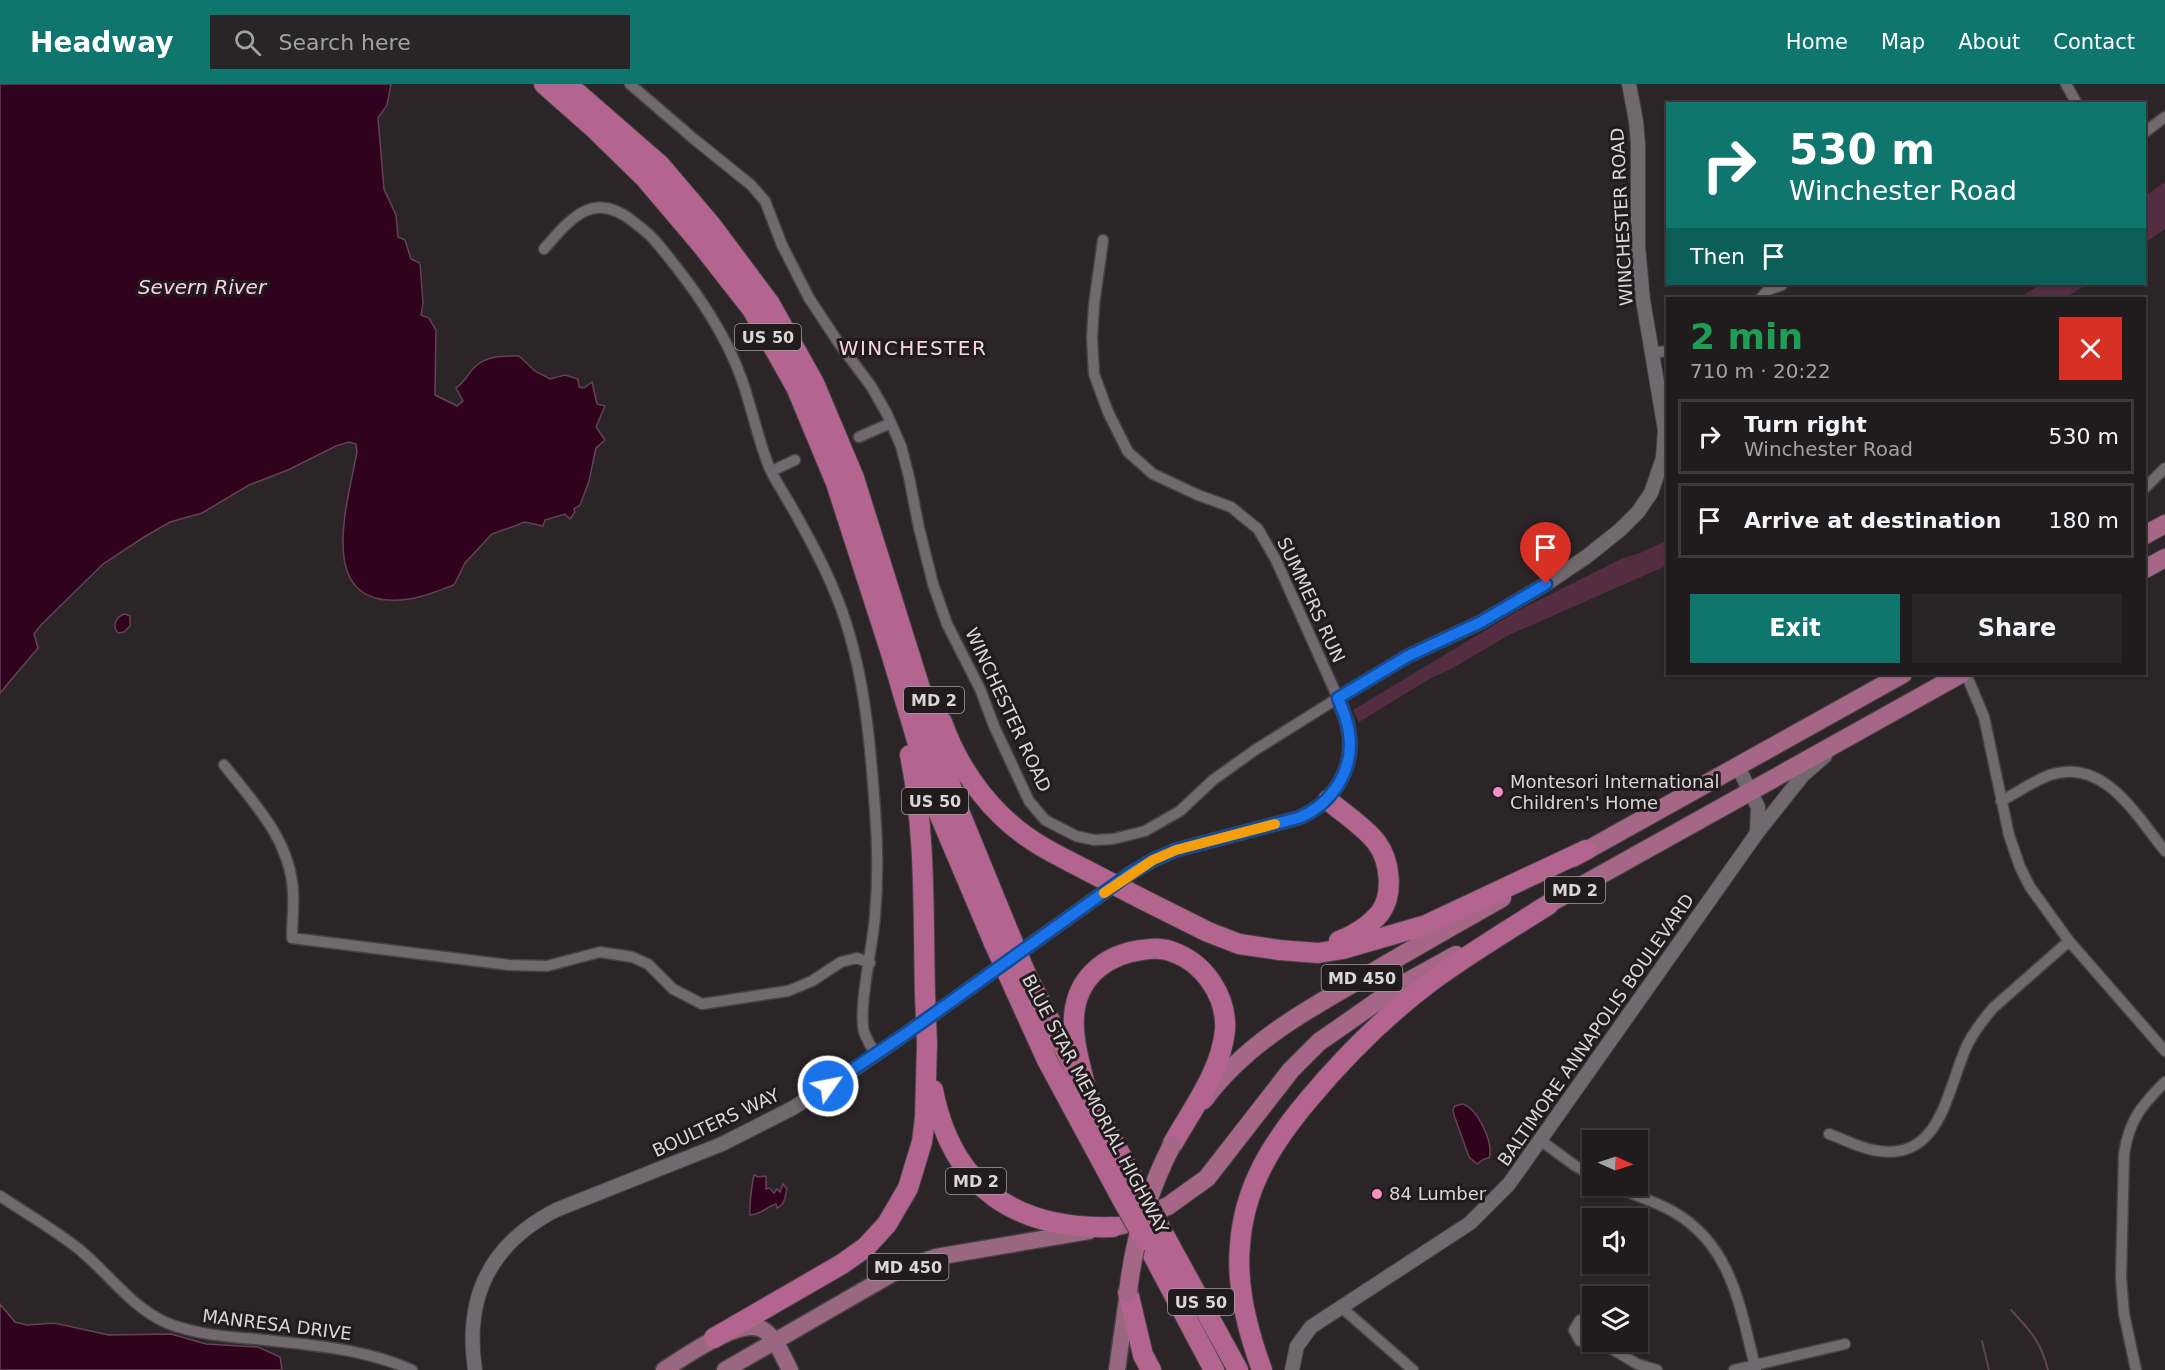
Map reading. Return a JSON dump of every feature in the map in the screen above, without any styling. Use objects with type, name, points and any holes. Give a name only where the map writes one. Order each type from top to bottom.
[{"type":"highway","name":"BLUE STAR MEMORIAL HIGHWAY","points":[[544,84],[595,129],[645,178],[701,244],[752,309],[796,387],[836,483],[891,653],[938,811],[1019,979],[1047,1060],[1122,1199],[1154,1237],[1238,1370]]},
{"type":"highway","name":"BLUE STAR MEMORIAL HIGHWAY","points":[[567,84],[660,165],[711,225],[770,304],[814,383],[854,478],[1001,938]]},
{"type":"highway","name":"MD 2","points":[[854,478],[947,736],[964,769],[987,801],[1012,826],[1041,846],[1144,900],[1208,932],[1239,944],[1280,950]]},
{"type":"highway","points":[[2146,535],[2165,524]]},
{"type":"highway","points":[[2146,568],[2165,558]]},
{"type":"highway","name":"MD 2","points":[[891,653],[915,778],[923,874],[927,1043],[930,1080],[943,1130],[970,1175],[1005,1204],[1045,1222],[1088,1228],[1123,1225],[1168,1206],[1206,1178],[1291,1070],[1319,1042],[1398,987],[1959,675]]},
{"type":"highway","name":"MD 2","points":[[1586,850],[1901,675]]},
{"type":"highway","points":[[1280,950],[1321,946],[1341,940],[1361,930],[1380,912],[1386,901],[1389,873],[1377,843],[1328,800]]},
{"type":"highway","points":[[1280,950],[1318,953],[1343,949],[1426,924],[1586,850]]},
{"type":"highway","name":"MD 450","points":[[1128,1292],[1134,1255],[1149,1194],[1158,1172],[1172,1145],[1214,1086],[1257,1046],[1301,1013],[1586,850]]},
{"type":"highway","points":[[1262,1370],[1245,1309],[1240,1280],[1239,1245],[1256,1177],[1274,1143],[1332,1072],[1375,1028],[1456,964],[1548,905]]},
{"type":"highway","points":[[1087,1094],[1075,1032],[1074,1009],[1081,988],[1093,971],[1110,958],[1128,951],[1149,949],[1171,951],[1193,962],[1212,982],[1221,1002],[1225,1028],[1221,1053],[1212,1075],[1172,1145]]},
{"type":"highway","name":"BLUE STAR MEMORIAL HIGHWAY","points":[[1019,979],[1087,1094],[1141,1192],[1154,1237],[1214,1370]]},
{"type":"highway","points":[[714,1338],[842,1264],[866,1247],[887,1224],[908,1188],[922,1142],[927,1043]]},
{"type":"highway","points":[[1128,1292],[1143,1355],[1151,1370]]},
{"type":"main road","name":"MD 450","points":[[725,1370],[895,1272],[936,1257],[1113,1227]]},
{"type":"main road","name":"MD 450","points":[[1117,1370],[1128,1292]]},
{"type":"main road","points":[[664,1370],[714,1338],[750,1328],[764,1330],[775,1342],[790,1370]]},
{"type":"street","name":"WINCHESTER ROAD","points":[[630,84],[752,185],[765,201],[782,244],[809,298],[871,386],[891,423],[909,477],[933,584],[947,624],[980,689],[994,726],[1029,801],[1045,820],[1076,836],[1094,840],[1113,839],[1145,831],[1180,811],[1213,780],[1255,750],[1338,698],[1408,656],[1481,622],[1521,600],[1601,546],[1646,502],[1662,464],[1665,430],[1639,267],[1638,144],[1629,84]]},
{"type":"street","points":[[2066,84],[2076,102]]},
{"type":"street","points":[[2146,131],[2165,117]]},
{"type":"street","points":[[544,249],[565,225],[585,211],[600,206],[622,213],[651,236],[680,270],[705,305],[726,345],[741,378],[771,471],[817,553],[834,590],[850,640],[866,706],[878,869],[870,963],[864,1000],[864,1029],[868,1043],[876,1054]]},
{"type":"street","name":"SUMMERS RUN","points":[[1103,240],[1094,304],[1092,338],[1094,374],[1108,412],[1128,452],[1153,474],[1198,495],[1231,507],[1258,529],[1276,560],[1338,698]]},
{"type":"street","points":[[1762,297],[1768,290],[1782,285]]},
{"type":"street","points":[[1652,354],[1666,351]]},
{"type":"street","points":[[859,436],[891,423]]},
{"type":"street","points":[[771,471],[795,460]]},
{"type":"street","points":[[2146,487],[2165,468]]},
{"type":"street","points":[[1966,675],[1984,717],[2008,835],[2020,867],[2042,906],[2069,941],[2165,1051]]},
{"type":"street","name":"BOULTERS WAY","points":[[475,1370],[471,1332],[474,1309],[490,1269],[518,1234],[556,1210],[750,1131],[791,1109],[876,1054],[1131,873],[1153,860],[1176,850],[1298,818],[1315,811],[1328,800],[1344,772],[1350,748],[1349,733],[1338,698]]},
{"type":"street","name":"BALTIMORE ANNAPOLIS BOULEVARD","points":[[1292,1370],[1296,1346],[1311,1327],[1470,1223],[1509,1184],[1757,833],[1803,776],[1850,736]]},
{"type":"street","points":[[224,765],[272,826],[287,861],[293,889],[292,938],[508,965],[547,966],[600,952],[632,957],[648,964],[673,989],[702,1004],[788,992],[812,981],[841,962],[857,958],[870,963]]},
{"type":"street","points":[[1738,767],[1758,807],[1757,833]]},
{"type":"street","points":[[2001,801],[2049,776],[2065,772],[2082,772],[2110,786],[2165,851]]},
{"type":"street","points":[[1829,1134],[1871,1150],[1895,1152],[1909,1149],[1923,1141],[1941,1116],[1966,1048],[1982,1021],[1993,1008],[2069,941]]},
{"type":"street","points":[[2136,1370],[2124,1314],[2121,1278],[2124,1154],[2126,1140],[2137,1112],[2165,1082]]},
{"type":"street","points":[[1540,1140],[1582,1170]]},
{"type":"street","points":[[1638,1196],[1673,1211],[1697,1229],[1712,1245],[1733,1281],[1756,1367]]},
{"type":"street","name":"MANRESA DRIVE","points":[[0,1197],[79,1250],[125,1295],[147,1313],[167,1323],[196,1332],[338,1348],[388,1360],[412,1370]]},
{"type":"street","points":[[1341,1307],[1413,1370]]},
{"type":"street","points":[[1582,1320],[1574,1330],[1582,1341]]},
{"type":"street","points":[[1734,1370],[1756,1367],[1845,1344]]},
{"type":"street","points":[[1617,1352],[1637,1364],[1657,1370]]},
{"type":"shaded area","points":[[2165,182],[2165,229],[2146,242],[2146,195]]},
{"type":"shaded area","points":[[2039,285],[2085,285],[2067,297],[2021,297]]},
{"type":"shaded area","points":[[1666,541],[1666,566],[1509,635],[1431,678],[1359,722],[1353,710],[1519,610],[1623,558]]},
{"type":"water","name":"Severn River","points":[[0,84],[391,84],[387,105],[378,118],[384,189],[396,215],[398,237],[405,240],[411,259],[420,263],[423,303],[421,315],[429,318],[436,330],[435,395],[457,406],[463,401],[456,388],[473,369],[481,362],[502,356],[519,356],[535,371],[550,379],[565,375],[578,379],[579,387],[584,388],[592,382],[597,404],[605,406],[596,427],[605,440],[596,448],[589,481],[580,505],[574,509],[575,512],[570,519],[565,514],[545,520],[543,526],[525,522],[492,534],[465,563],[454,585],[415,598],[379,599],[359,590],[348,573],[343,551],[347,500],[357,452],[356,444],[349,442],[249,485],[202,513],[170,522],[103,564],[41,625],[34,634],[38,648],[0,693]]},
{"type":"water","points":[[125,614],[130,616],[130,626],[124,632],[118,633],[115,627],[116,621]]},
{"type":"water","points":[[1463,1104],[1469,1107],[1479,1120],[1489,1144],[1489,1158],[1477,1164],[1469,1157],[1454,1115],[1455,1106]]},
{"type":"water","points":[[754,1175],[766,1176],[766,1189],[769,1188],[774,1193],[777,1189],[780,1192],[783,1184],[787,1189],[780,1207],[777,1208],[776,1204],[750,1215]]},
{"type":"water","points":[[0,1304],[15,1322],[27,1325],[54,1323],[109,1335],[171,1334],[206,1344],[258,1347],[280,1357],[282,1370],[0,1370]]},
{"type":"waterway","points":[[2011,1310],[2034,1337],[2048,1370]]},
{"type":"waterway","points":[[1982,1341],[1989,1370]]},
{"type":"slow traffic","points":[[1104,893],[1131,873],[1176,850],[1275,824]]},
{"type":"place","name":"Montesori International Children's Home","points":[[1498,792]]},
{"type":"place","name":"84 Lumber","points":[[1377,1194]]},
{"type":"district","name":"WINCHESTER","points":[[913,348]]},
{"type":"route","points":[[828,1086],[907,1033],[1131,873],[1153,860],[1176,850],[1298,818],[1315,811],[1328,800],[1348,762],[1349,733],[1338,698],[1408,656],[1481,622],[1546,584]]}]
